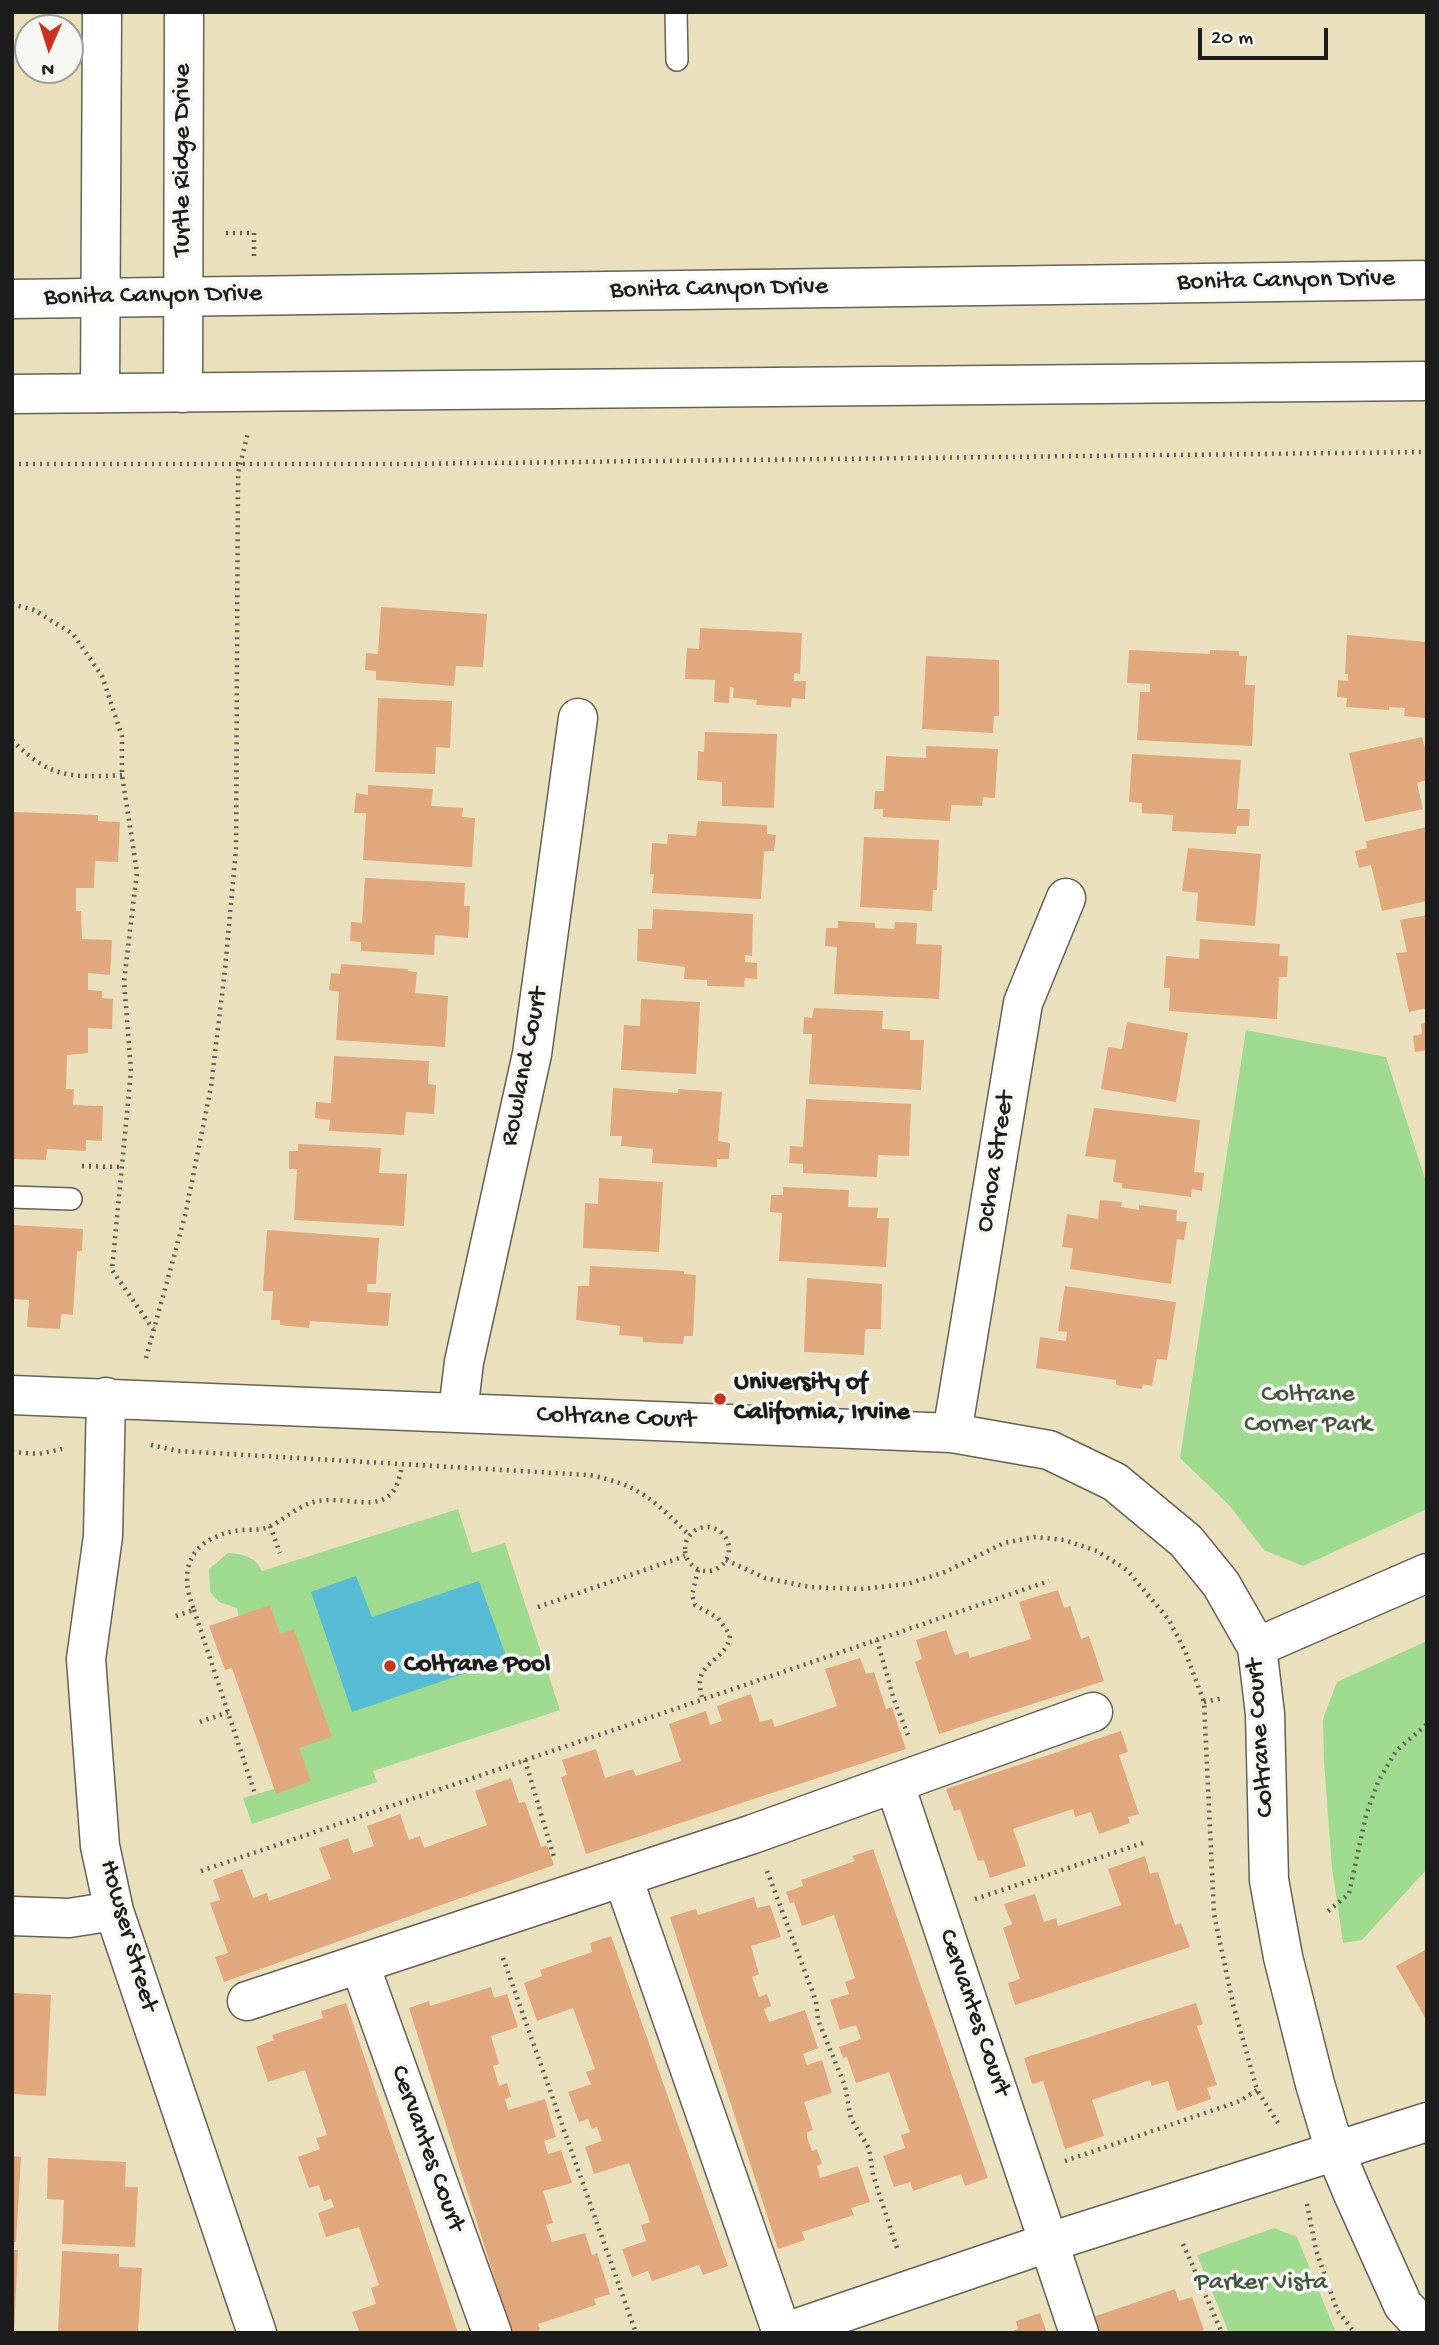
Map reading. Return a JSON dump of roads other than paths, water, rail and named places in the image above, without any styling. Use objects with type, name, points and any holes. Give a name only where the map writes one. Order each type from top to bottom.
[{"type":"street","points":[[100,393],[102,12]]},
{"type":"street","name":"Turtle Ridge Drive","points":[[183,393],[184,12]]},
{"type":"street","name":"Bonita Canyon Drive","points":[[12,299],[1427,280]]},
{"type":"street","points":[[12,394],[1427,381]]},
{"type":"street","name":"Rowland Court","points":[[458,1412],[464,1362],[532,1054],[578,718]]},
{"type":"street","name":"Ochoa Street","points":[[953,1433],[1023,1003],[1066,898]]},
{"type":"street","name":"Coltrane Court","points":[[12,1395],[953,1433],[1049,1450],[1115,1482],[1186,1541],[1221,1584],[1257,1647],[1265,1714],[1269,1880],[1283,1958],[1335,2151],[1404,2305],[1427,2331]]},
{"type":"street","name":"Howser Street","points":[[106,1397],[103,1536],[86,1659],[100,1846],[114,1911],[257,2333]]},
{"type":"street","points":[[1257,1647],[1427,1573]]},
{"type":"street","points":[[247,2001],[753,1834],[1093,1712]]},
{"type":"street","name":"Cervantes Court","points":[[895,1785],[1079,2333]]},
{"type":"street","points":[[622,1878],[783,2333],[1050,2242],[1427,2122]]},
{"type":"street","points":[[12,1916],[69,1918],[114,1911]]},
{"type":"street","name":"Cervantes Court","points":[[360,1965],[492,2333]]},
{"type":"lane","points":[[676,12],[677,60]]},
{"type":"lane","points":[[12,1197],[71,1199]]},
{"type":"water","name":"Coltrane Pool","points":[[356,1576],[372,1617],[479,1581],[507,1659],[352,1712],[311,1592]]},
{"type":"place","name":"University of California, Irvine","points":[[720,1399]]},
{"type":"place","name":"Coltrane Pool","points":[[390,1666]]},
{"type":"park label","name":"Coltrane Corner Park","points":[[1308,1411]]},
{"type":"park label","name":"Parker Vista","points":[[1261,2284]]}]
